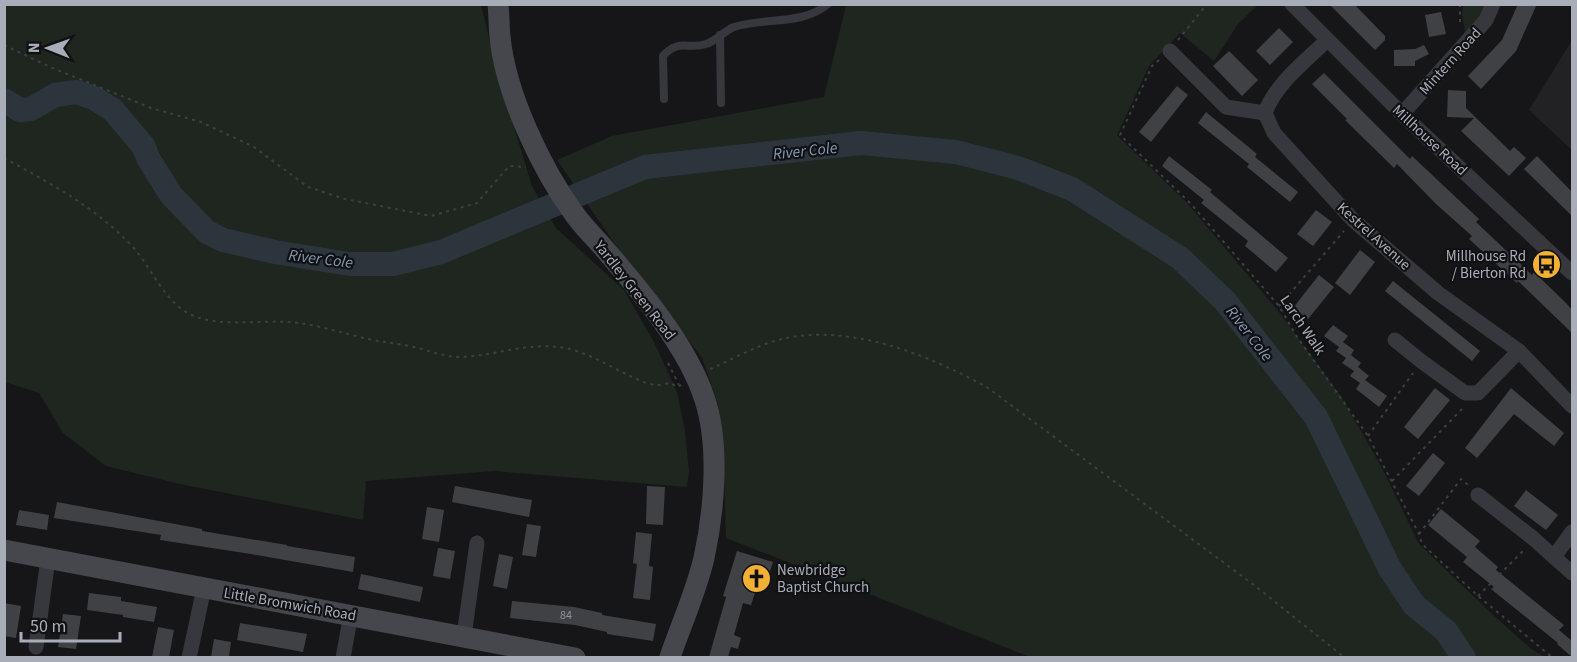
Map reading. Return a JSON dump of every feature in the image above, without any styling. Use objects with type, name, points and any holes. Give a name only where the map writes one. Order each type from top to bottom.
[{"type":"street","name":"Yardley Green Road","points":[[498,4],[500,38],[511,88],[529,134],[554,182],[576,216],[664,322],[696,377],[706,401],[714,469],[712,506],[704,559],[670,657]]},
{"type":"street","name":"Millhouse Road","points":[[1292,4],[1402,114],[1572,273]]},
{"type":"street","name":"Mintern Road","points":[[1402,114],[1486,20],[1493,4]]},
{"type":"street","points":[[1170,51],[1226,107],[1265,113],[1270,99],[1281,85],[1327,40]]},
{"type":"street","name":"Kestrel Avenue","points":[[1265,113],[1274,133],[1353,220],[1438,293],[1519,351],[1572,406]]},
{"type":"street","points":[[1395,340],[1465,393],[1478,393],[1519,351]]},
{"type":"street","points":[[1478,495],[1534,539],[1572,573]]},
{"type":"street","points":[[1554,557],[1572,532]]},
{"type":"street","points":[[464,636],[477,543]]},
{"type":"street","name":"Little Bromwich Road","points":[[4,550],[464,636],[501,650],[574,657]]},
{"type":"street","points":[[36,647],[48,559]]},
{"type":"street","points":[[189,657],[204,588]]},
{"type":"street","points":[[343,657],[351,614]]},
{"type":"street","points":[[656,657],[670,657]]},
{"type":"lane","points":[[664,99],[663,56],[671,47],[705,44],[733,27],[809,16],[828,4]]},
{"type":"lane","points":[[720,35],[721,103]]},
{"type":"path","name":"Larch Walk","points":[[1207,4],[1170,51],[1152,66],[1120,135],[1191,204],[1279,306],[1297,336],[1368,436],[1422,544],[1479,596],[1553,657]]},
{"type":"path","points":[[4,45],[50,67],[141,104],[201,122],[254,147],[308,187],[345,199],[431,216],[477,203],[509,166],[534,167]]},
{"type":"path","points":[[1279,306],[1353,220]]},
{"type":"path","points":[[1368,436],[1421,361]]},
{"type":"path","points":[[1392,481],[1478,393]]},
{"type":"path","points":[[1419,534],[1461,479],[1478,495]]},
{"type":"path","points":[[1479,596],[1534,539]]},
{"type":"shaded area","points":[[4,5],[481,5],[500,81],[532,186],[556,228],[624,290],[654,342],[677,392],[685,431],[689,471],[687,487],[494,471],[366,481],[363,520],[180,484],[106,466],[63,433],[39,393],[5,382]]},
{"type":"shaded area","points":[[846,5],[1258,5],[1238,24],[1214,61],[1180,33],[1149,66],[1117,135],[1188,204],[1279,312],[1341,396],[1382,468],[1419,544],[1530,648],[1545,657],[1030,657],[726,538],[723,445],[718,404],[702,358],[619,250],[557,160],[612,136],[824,97]]},
{"type":"shaded area","points":[[1463,5],[1489,5],[1466,38],[1462,15]]},
{"type":"shaded area","points":[[1572,40],[1572,150],[1529,110]]},
{"type":"building","points":[[1329,4],[1354,4],[1385,36],[1385,40],[1375,50]]},
{"type":"building","points":[[1518,4],[1537,4],[1516,51],[1481,89],[1468,76],[1502,40]]},
{"type":"building","points":[[1441,12],[1446,34],[1429,37],[1425,15]]},
{"type":"building","points":[[1279,28],[1293,42],[1270,65],[1256,51]]},
{"type":"building","points":[[1424,45],[1429,54],[1415,61],[1415,66],[1394,66],[1394,50],[1415,49]]},
{"type":"building","points":[[1229,51],[1258,80],[1242,96],[1213,66]]},
{"type":"building","points":[[1324,73],[1410,159],[1412,156],[1479,219],[1476,222],[1532,275],[1534,272],[1566,303],[1572,310],[1572,333],[1518,281],[1517,283],[1469,239],[1472,236],[1436,204],[1397,164],[1394,168],[1345,120],[1347,119],[1312,84]]},
{"type":"building","points":[[1177,86],[1188,95],[1151,142],[1139,132]]},
{"type":"building","points":[[1448,90],[1466,91],[1466,108],[1510,151],[1514,147],[1526,158],[1509,176],[1461,131],[1474,118],[1447,117]]},
{"type":"building","points":[[1206,112],[1257,154],[1255,157],[1298,192],[1290,202],[1247,167],[1249,164],[1198,123]]},
{"type":"building","points":[[1169,156],[1212,190],[1210,192],[1288,258],[1276,272],[1245,246],[1248,241],[1201,203],[1204,200],[1162,166]]},
{"type":"building","points":[[1537,156],[1572,192],[1572,216],[1524,169]]},
{"type":"building","points":[[1316,210],[1332,222],[1313,246],[1297,234]]},
{"type":"building","points":[[1360,250],[1375,262],[1350,295],[1335,283]]},
{"type":"building","points":[[1319,275],[1334,287],[1308,319],[1293,308]]},
{"type":"building","points":[[1393,281],[1480,351],[1472,361],[1385,291]]},
{"type":"building","points":[[1333,325],[1348,336],[1343,342],[1354,350],[1351,355],[1361,363],[1358,367],[1369,376],[1365,380],[1387,396],[1379,407],[1356,389],[1360,383],[1350,376],[1354,371],[1342,363],[1346,358],[1336,351],[1339,347],[1324,336]]},
{"type":"building","points":[[1435,388],[1450,400],[1418,439],[1404,427]]},
{"type":"building","points":[[1511,388],[1564,433],[1554,446],[1514,414],[1477,458],[1465,448]]},
{"type":"building","points":[[1433,453],[1445,463],[1419,496],[1406,486]]},
{"type":"building","points":[[455,486],[532,500],[529,517],[452,502]]},
{"type":"building","points":[[647,486],[665,487],[663,525],[646,524]]},
{"type":"building","points":[[1526,490],[1558,515],[1546,530],[1514,506]]},
{"type":"building","points":[[57,502],[202,529],[202,531],[355,557],[353,572],[160,540],[161,535],[54,518]]},
{"type":"building","points":[[427,507],[444,510],[439,542],[422,539]]},
{"type":"building","points":[[1441,509],[1480,541],[1475,547],[1498,567],[1496,570],[1564,625],[1559,630],[1572,641],[1572,657],[1491,589],[1494,587],[1463,562],[1467,557],[1428,525]]},
{"type":"building","points":[[19,510],[49,515],[47,530],[16,525]]},
{"type":"building","points":[[527,524],[541,526],[536,557],[522,555]]},
{"type":"building","points":[[636,532],[652,534],[649,566],[653,567],[650,600],[633,598],[637,564],[633,563]]},
{"type":"building","points":[[438,548],[455,551],[450,579],[433,576]]},
{"type":"building","points":[[737,551],[773,562],[769,574],[762,572],[751,605],[743,603],[734,635],[741,638],[738,649],[731,647],[728,657],[709,657],[726,597],[723,596]]},
{"type":"building","points":[[499,554],[513,557],[507,589],[493,586]]},
{"type":"building","points":[[361,574],[423,587],[420,602],[358,589]]},
{"type":"building","points":[[89,593],[121,597],[121,601],[157,607],[154,622],[87,610]]},
{"type":"building","points":[[512,601],[574,607],[602,613],[602,615],[656,624],[653,641],[607,634],[607,632],[575,625],[510,618]]},
{"type":"building","points":[[4,603],[21,606],[16,638],[4,636]]},
{"type":"building","points":[[63,614],[81,616],[76,649],[58,647]]},
{"type":"building","points":[[240,623],[307,634],[303,652],[237,640]]},
{"type":"building","points":[[158,627],[174,630],[169,657],[152,657]]},
{"type":"building","points":[[214,639],[231,642],[229,657],[211,657]]},
{"type":"waterway","name":"River Cole","points":[[4,100],[20,110],[31,109],[55,95],[76,92],[94,98],[113,110],[144,147],[148,158],[171,195],[207,232],[223,240],[275,252],[349,264],[393,264],[441,252],[645,167],[861,143],[956,152],[1018,168],[1072,189],[1180,258],[1225,301],[1316,417],[1390,569],[1414,605],[1446,631],[1464,658]]},
{"type":"place","name":"Millhouse Rd / Bierton Rd","points":[[1547,265]]},
{"type":"place","name":"Newbridge Baptist Church","points":[[756,579]]}]
